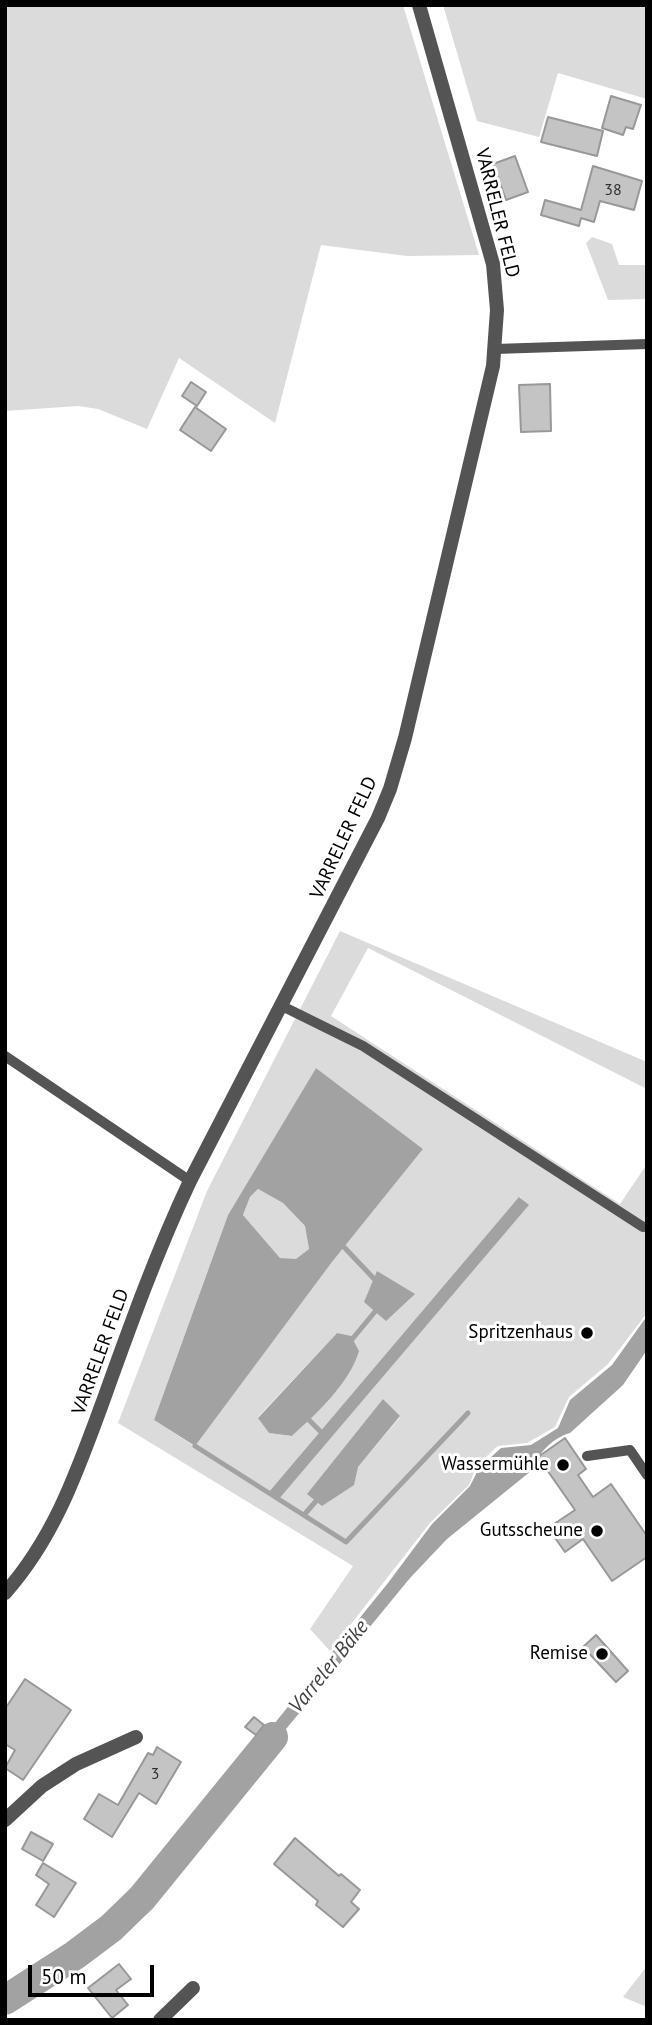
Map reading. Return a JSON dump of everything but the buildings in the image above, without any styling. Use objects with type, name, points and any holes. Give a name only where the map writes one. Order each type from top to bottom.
[{"type":"street","name":"VARRELER FELD","points":[[5,1592],[17,1579],[53,1525],[79,1468],[168,1230],[190,1181],[378,818],[390,789],[443,580],[495,349],[497,292],[489,245],[419,5]]},
{"type":"street","points":[[5,1820],[42,1786],[76,1764],[136,1737]]},
{"type":"street","points":[[160,2020],[193,1988]]},
{"type":"lane","points":[[495,349],[647,344]]},
{"type":"lane","points":[[282,1006],[363,1046],[643,1227]]},
{"type":"lane","points":[[5,1056],[190,1181]]},
{"type":"lane","points":[[587,1456],[630,1450],[647,1475]]},
{"type":"shaded area","points":[[5,5],[403,5],[479,255],[407,256],[321,245],[275,423],[179,358],[147,429],[98,409],[78,406],[5,411]]},
{"type":"shaded area","points":[[443,5],[647,5],[647,99],[558,73],[539,137],[477,121]]},
{"type":"shaded area","points":[[592,237],[612,244],[619,265],[647,265],[647,299],[608,300],[586,243]]},
{"type":"shaded area","points":[[340,931],[647,1062],[647,1089],[368,948],[331,1016],[620,1204],[647,1164],[647,1313],[608,1364],[569,1397],[555,1427],[527,1443],[498,1446],[477,1465],[469,1485],[430,1523],[330,1651],[310,1629],[353,1566],[118,1423],[207,1191]],"holes":[[[316,1068],[423,1149],[332,1262],[194,1446],[154,1420],[228,1215]],[[520,1197],[528,1206],[279,1499],[270,1493]],[[337,1333],[312,1417],[292,1436],[269,1433],[258,1417]],[[383,1399],[400,1417],[358,1467]]]},
{"type":"shaded area","points":[[258,1189],[283,1203],[305,1226],[309,1249],[296,1260],[280,1258],[243,1215],[250,1197]]},
{"type":"shaded area","points":[[647,1966],[647,2007],[623,1997]]},
{"type":"water","points":[[316,1068],[423,1149],[332,1262],[195,1446],[154,1420],[228,1215]],"holes":[[[258,1189],[283,1203],[305,1226],[309,1249],[296,1259],[280,1258],[243,1215],[250,1197]]]},
{"type":"water","points":[[519,1197],[529,1205],[279,1499],[269,1492]]},
{"type":"water","points":[[377,1271],[415,1294],[386,1321],[364,1302]]},
{"type":"water","points":[[647,1316],[647,1350],[623,1385],[570,1433],[546,1448],[531,1471],[447,1539],[410,1578],[259,1762],[248,1768],[249,1755],[388,1583],[432,1524],[470,1486],[479,1468],[501,1448],[531,1445],[558,1428],[570,1400],[612,1365]]},
{"type":"water","points":[[337,1333],[351,1336],[359,1351],[348,1375],[312,1418],[292,1436],[269,1433],[258,1418]]},
{"type":"water","points":[[383,1399],[400,1416],[358,1467],[354,1485],[322,1506],[307,1494]]},
{"type":"waterway","points":[[344,1247],[378,1283]]},
{"type":"waterway","points":[[349,1343],[378,1308]]},
{"type":"waterway","points":[[195,1446],[346,1542],[468,1413]]},
{"type":"waterway","points":[[306,1417],[320,1431]]},
{"type":"waterway","points":[[304,1515],[316,1501]]},
{"type":"waterway","name":"Varreler Bäke","points":[[5,2000],[75,1955],[111,1928],[142,1898],[273,1737]]},
{"type":"place","name":"Spritzenhaus","points":[[587,1333]]},
{"type":"place","name":"Wassermühle","points":[[563,1465]]},
{"type":"place","name":"Gutsscheune","points":[[597,1531]]},
{"type":"place","name":"Remise","points":[[602,1654]]}]
